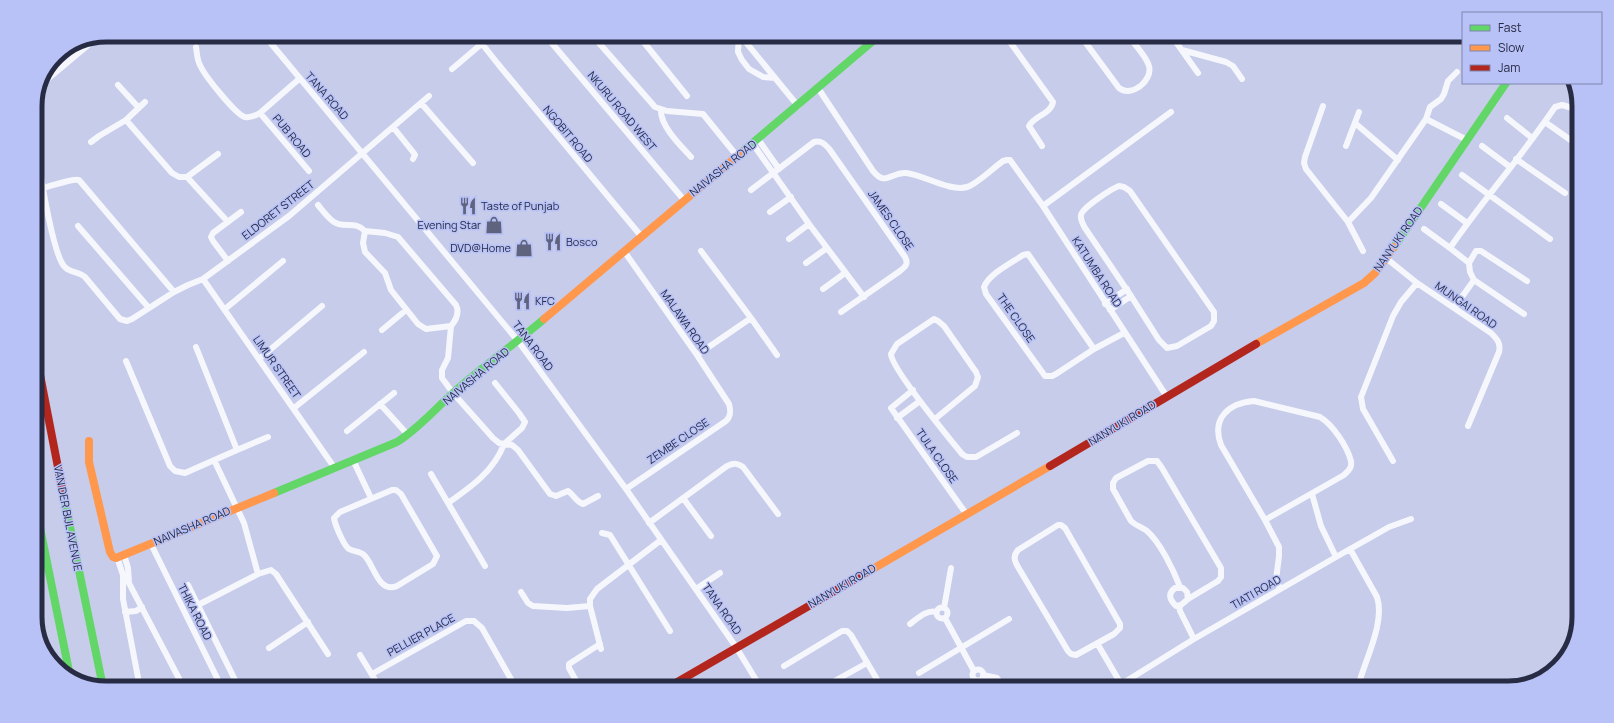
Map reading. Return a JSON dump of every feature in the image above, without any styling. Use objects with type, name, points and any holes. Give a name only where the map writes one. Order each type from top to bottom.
[{"type":"street","name":"TANA ROAD","points":[[270,42],[518,341],[626,488],[736,647],[757,681]]},
{"type":"street","name":"NKURU ROAD WEST","points":[[551,42],[684,200]]},
{"type":"street","points":[[598,42],[649,102],[661,110],[703,114],[737,156]]},
{"type":"street","points":[[644,42],[688,96]]},
{"type":"street","points":[[739,42],[738,52],[749,69],[763,78],[775,78]]},
{"type":"street","points":[[745,42],[798,106]]},
{"type":"street","name":"NAIVASHA ROAD","points":[[120,556],[384,447],[408,435],[421,426],[453,393],[518,341],[684,200],[756,142],[872,42]]},
{"type":"street","points":[[1010,42],[1053,102],[1052,107],[1034,120],[1029,126],[1042,146]]},
{"type":"street","points":[[1085,42],[1119,88],[1126,92],[1134,90],[1146,81],[1150,74],[1150,68],[1133,42]]},
{"type":"street","points":[[1176,42],[1198,73]]},
{"type":"street","points":[[452,69],[482,43]]},
{"type":"street","name":"NGOBIT ROAD","points":[[482,43],[641,236]]},
{"type":"street","points":[[49,78],[90,44]]},
{"type":"street","points":[[196,47],[200,67],[235,110],[247,118],[254,117],[260,113],[299,79]]},
{"type":"street","points":[[1182,50],[1226,62],[1233,66],[1242,79]]},
{"type":"street","points":[[1348,222],[1368,201],[1398,160],[1426,119],[1429,108],[1442,98],[1448,81],[1457,72]]},
{"type":"street","points":[[118,84],[139,108]]},
{"type":"street","name":"NANYUKI ROAD","points":[[679,681],[967,515],[1264,339],[1364,283],[1375,273],[1386,258],[1505,84]]},
{"type":"street","name":"JAMES CLOSE","points":[[818,88],[873,171],[880,178],[884,179],[906,173],[950,186],[964,187],[971,185],[1002,161],[1007,160]]},
{"type":"street","name":"ELDORET STREET","points":[[43,188],[57,254],[63,266],[66,270],[81,274],[85,277],[118,317],[123,320],[129,320],[188,284],[203,279],[289,216],[428,96]]},
{"type":"street","points":[[91,142],[126,120],[145,102]]},
{"type":"street","points":[[421,103],[472,163]]},
{"type":"street","points":[[1450,248],[1488,194],[1557,105],[1572,108]]},
{"type":"street","points":[[1323,106],[1304,163],[1306,169],[1348,222],[1363,251]]},
{"type":"street","points":[[661,110],[662,119],[666,127],[691,157]]},
{"type":"street","points":[[1043,206],[1171,112]]},
{"type":"street","points":[[1346,146],[1359,112]]},
{"type":"street","name":"PUB ROAD","points":[[260,113],[309,171]]},
{"type":"street","points":[[1507,118],[1532,138]]},
{"type":"street","points":[[1426,119],[1467,140]]},
{"type":"street","points":[[126,120],[172,173],[187,177],[228,222]]},
{"type":"street","points":[[1545,122],[1572,141]]},
{"type":"street","points":[[1354,123],[1398,160]]},
{"type":"street","points":[[393,127],[414,154],[413,159]]},
{"type":"street","points":[[756,142],[809,224],[864,297],[841,312]]},
{"type":"street","name":"JAMES CLOSE","points":[[776,171],[814,142],[822,142],[830,150],[905,257],[907,263],[905,267],[864,297]]},
{"type":"street","points":[[1482,146],[1510,167]]},
{"type":"street","points":[[187,177],[218,154]]},
{"type":"street","points":[[1516,159],[1565,193]]},
{"type":"street","name":"KATUMBA ROAD","points":[[1007,160],[1014,165],[1043,206],[1105,304],[1167,397]]},
{"type":"street","points":[[751,190],[776,171]]},
{"type":"street","points":[[1462,175],[1550,239]]},
{"type":"street","points":[[42,181],[43,188],[72,179],[79,180],[174,292]]},
{"type":"street","points":[[1119,186],[1128,189],[1212,309],[1215,315],[1214,320],[1207,328],[1177,346],[1167,348],[1159,340],[1131,296],[1085,228],[1081,216],[1086,208],[1119,186]]},
{"type":"street","points":[[770,212],[791,197]]},
{"type":"street","points":[[1441,204],[1467,223]]},
{"type":"street","points":[[318,205],[335,223],[342,225],[356,225],[365,231],[392,235],[401,240],[456,305],[458,313],[454,322],[450,326],[428,329],[423,328],[418,324],[391,290],[385,273],[366,252],[363,243],[365,231]]},
{"type":"street","points":[[228,261],[213,241],[213,233],[242,212]]},
{"type":"street","points":[[789,239],[809,224]]},
{"type":"street","points":[[78,226],[149,308]]},
{"type":"street","points":[[1424,229],[1469,263]]},
{"type":"street","points":[[806,263],[827,248]]},
{"type":"street","name":"MALAWA ROAD","points":[[624,251],[697,355],[729,404]]},
{"type":"street","points":[[700,251],[751,318],[776,355]]},
{"type":"street","points":[[1524,314],[1474,280],[1469,269],[1469,263],[1476,251],[1481,251],[1527,281]]},
{"type":"street","name":"THE CLOSE","points":[[1094,349],[1026,253],[985,283],[984,287],[986,294],[1045,376],[1052,376],[1056,374],[1094,349],[1124,333]]},
{"type":"street","name":"MUNGAI ROAD","points":[[1386,258],[1417,283],[1491,333],[1500,344],[1499,352],[1468,426]]},
{"type":"street","points":[[225,309],[283,261]]},
{"type":"street","points":[[823,289],[845,273]]},
{"type":"street","name":"LIMUR STREET","points":[[203,279],[334,467]]},
{"type":"street","points":[[1454,308],[1474,280]]},
{"type":"street","points":[[1393,461],[1363,409],[1361,397],[1393,316],[1417,283]]},
{"type":"street","points":[[1105,304],[1126,289]]},
{"type":"street","points":[[1110,310],[1131,296]]},
{"type":"street","points":[[259,359],[322,306]]},
{"type":"street","points":[[382,330],[406,310]]},
{"type":"street","points":[[697,355],[751,318]]},
{"type":"street","points":[[935,419],[975,386],[978,377],[944,326],[935,319],[928,321],[892,349],[891,358],[912,390],[962,454],[970,458],[976,457],[1017,433]]},
{"type":"street","points":[[450,326],[448,358],[441,371],[442,378],[453,393],[493,438],[499,443],[512,445],[518,450],[550,494],[556,496],[568,492],[583,504],[598,496]]},
{"type":"street","points":[[196,346],[237,450]]},
{"type":"street","points":[[294,408],[364,352]]},
{"type":"street","points":[[126,361],[172,469],[179,473],[185,473],[268,436]]},
{"type":"street","points":[[448,504],[482,477],[497,461],[504,444],[522,428],[525,422],[523,417],[495,383]]},
{"type":"street","name":"VAN DER BIJL AVENUE","points":[[42,385],[78,572],[102,681]]},
{"type":"street","name":"TULA CLOSE","points":[[912,390],[891,408],[967,515]]},
{"type":"street","points":[[347,431],[394,392]]},
{"type":"street","points":[[898,418],[920,401]]},
{"type":"street","points":[[1265,520],[1344,474],[1351,466],[1350,456],[1330,424],[1320,418],[1254,401],[1240,404],[1225,413],[1217,426],[1217,435],[1221,445],[1265,520],[1279,548],[1276,580],[1280,589]]},
{"type":"street","points":[[380,404],[408,435]]},
{"type":"street","name":"ZEMBE CLOSE","points":[[626,488],[726,421],[730,417],[731,413],[729,404]]},
{"type":"street","points":[[89,441],[89,462],[110,552],[113,557],[120,556]]},
{"type":"street","points":[[214,460],[244,523],[258,574]]},
{"type":"street","points":[[353,460],[372,498]]},
{"type":"street","points":[[1179,606],[1218,580],[1220,577],[1221,568],[1162,468],[1157,461],[1152,460],[1116,478],[1113,483],[1113,489],[1131,521],[1146,531],[1156,542],[1172,568],[1180,587],[1188,592],[1188,599]]},
{"type":"street","points":[[649,523],[727,466],[738,463],[747,472],[778,514]]},
{"type":"street","points":[[431,474],[485,566]]},
{"type":"street","points":[[392,490],[399,492],[437,556],[433,564],[394,587],[388,587],[383,584],[364,554],[349,549],[346,546],[335,521],[335,516],[340,512],[372,498],[392,490]]},
{"type":"street","points":[[1312,494],[1321,526],[1336,557]]},
{"type":"street","points":[[683,498],[710,536]]},
{"type":"street","name":"TIATI ROAD","points":[[1126,681],[1194,639],[1350,549],[1389,527],[1411,519]]},
{"type":"street","points":[[1058,525],[1065,528],[1120,624],[1118,631],[1097,643],[1076,655],[1070,653],[1016,563],[1015,554],[1018,550],[1058,525]]},
{"type":"street","points":[[602,533],[610,535],[670,631]]},
{"type":"street","points":[[42,538],[69,669]]},
{"type":"street","points":[[576,681],[569,668],[569,664],[600,646],[590,606],[590,599],[593,593],[661,540]]},
{"type":"street","name":"THIKA ROAD","points":[[150,544],[218,681]]},
{"type":"street","points":[[1350,549],[1380,604],[1378,625],[1359,681]]},
{"type":"street","points":[[120,556],[128,568],[129,583],[180,681]]},
{"type":"street","points":[[120,556],[123,575],[123,599],[139,681]]},
{"type":"street","points":[[951,568],[944,608],[947,611],[945,618],[974,671],[973,678],[977,681],[982,679],[983,675]]},
{"type":"street","points":[[198,605],[258,574],[271,570],[276,574],[328,654]]},
{"type":"street","points":[[696,590],[720,573]]},
{"type":"street","points":[[188,585],[236,681]]},
{"type":"street","points":[[1180,587],[1175,588],[1170,595],[1173,603],[1179,606],[1194,639]]},
{"type":"street","points":[[520,592],[528,603],[533,606],[567,608],[590,606]]},
{"type":"street","points":[[125,612],[136,612],[142,607]]},
{"type":"street","points":[[936,612],[939,608],[944,608]]},
{"type":"street","points":[[910,624],[928,612],[936,612]]},
{"type":"street","points":[[936,612],[940,618],[945,618]]},
{"type":"street","points":[[919,673],[1009,619]]},
{"type":"street","name":"PELLIER PLACE","points":[[372,674],[466,621],[474,621],[482,628],[512,681]]},
{"type":"street","points":[[269,648],[308,622]]},
{"type":"street","points":[[784,666],[844,631],[847,631],[851,635],[878,681]]},
{"type":"street","points":[[1097,643],[1119,681]]},
{"type":"street","points":[[360,655],[376,681]]},
{"type":"street","points":[[835,681],[867,663]]},
{"type":"street","points":[[974,671],[979,670],[983,675],[997,678],[999,681]]},
{"type":"traffic: fast","points":[[742,152],[872,42]]},
{"type":"traffic: fast","points":[[1394,247],[1505,84]]},
{"type":"traffic: fast","points":[[274,493],[397,442],[405,437],[420,425],[465,382],[544,319]]},
{"type":"traffic: fast","points":[[62,488],[102,681]]},
{"type":"traffic: fast","points":[[42,538],[69,669]]},
{"type":"traffic: slow","points":[[544,319],[742,152]]},
{"type":"traffic: slow","points":[[1256,344],[1364,283],[1375,273],[1394,247]]},
{"type":"traffic: slow","points":[[89,441],[89,462],[110,552],[113,557],[116,558],[274,493]]},
{"type":"traffic: slow","points":[[864,574],[1050,466]]},
{"type":"traffic: jam","points":[[1050,466],[1256,344]]},
{"type":"traffic: jam","points":[[42,385],[62,488]]},
{"type":"traffic: jam","points":[[679,681],[864,574]]},
{"type":"place","name":"Taste of Punjab","points":[[468,206]]},
{"type":"place","name":"Evening Star","points":[[494,225]]},
{"type":"place","name":"Bosco","points":[[553,242]]},
{"type":"place","name":"DVD@Home","points":[[524,248]]},
{"type":"place","name":"KFC","points":[[522,301]]}]
